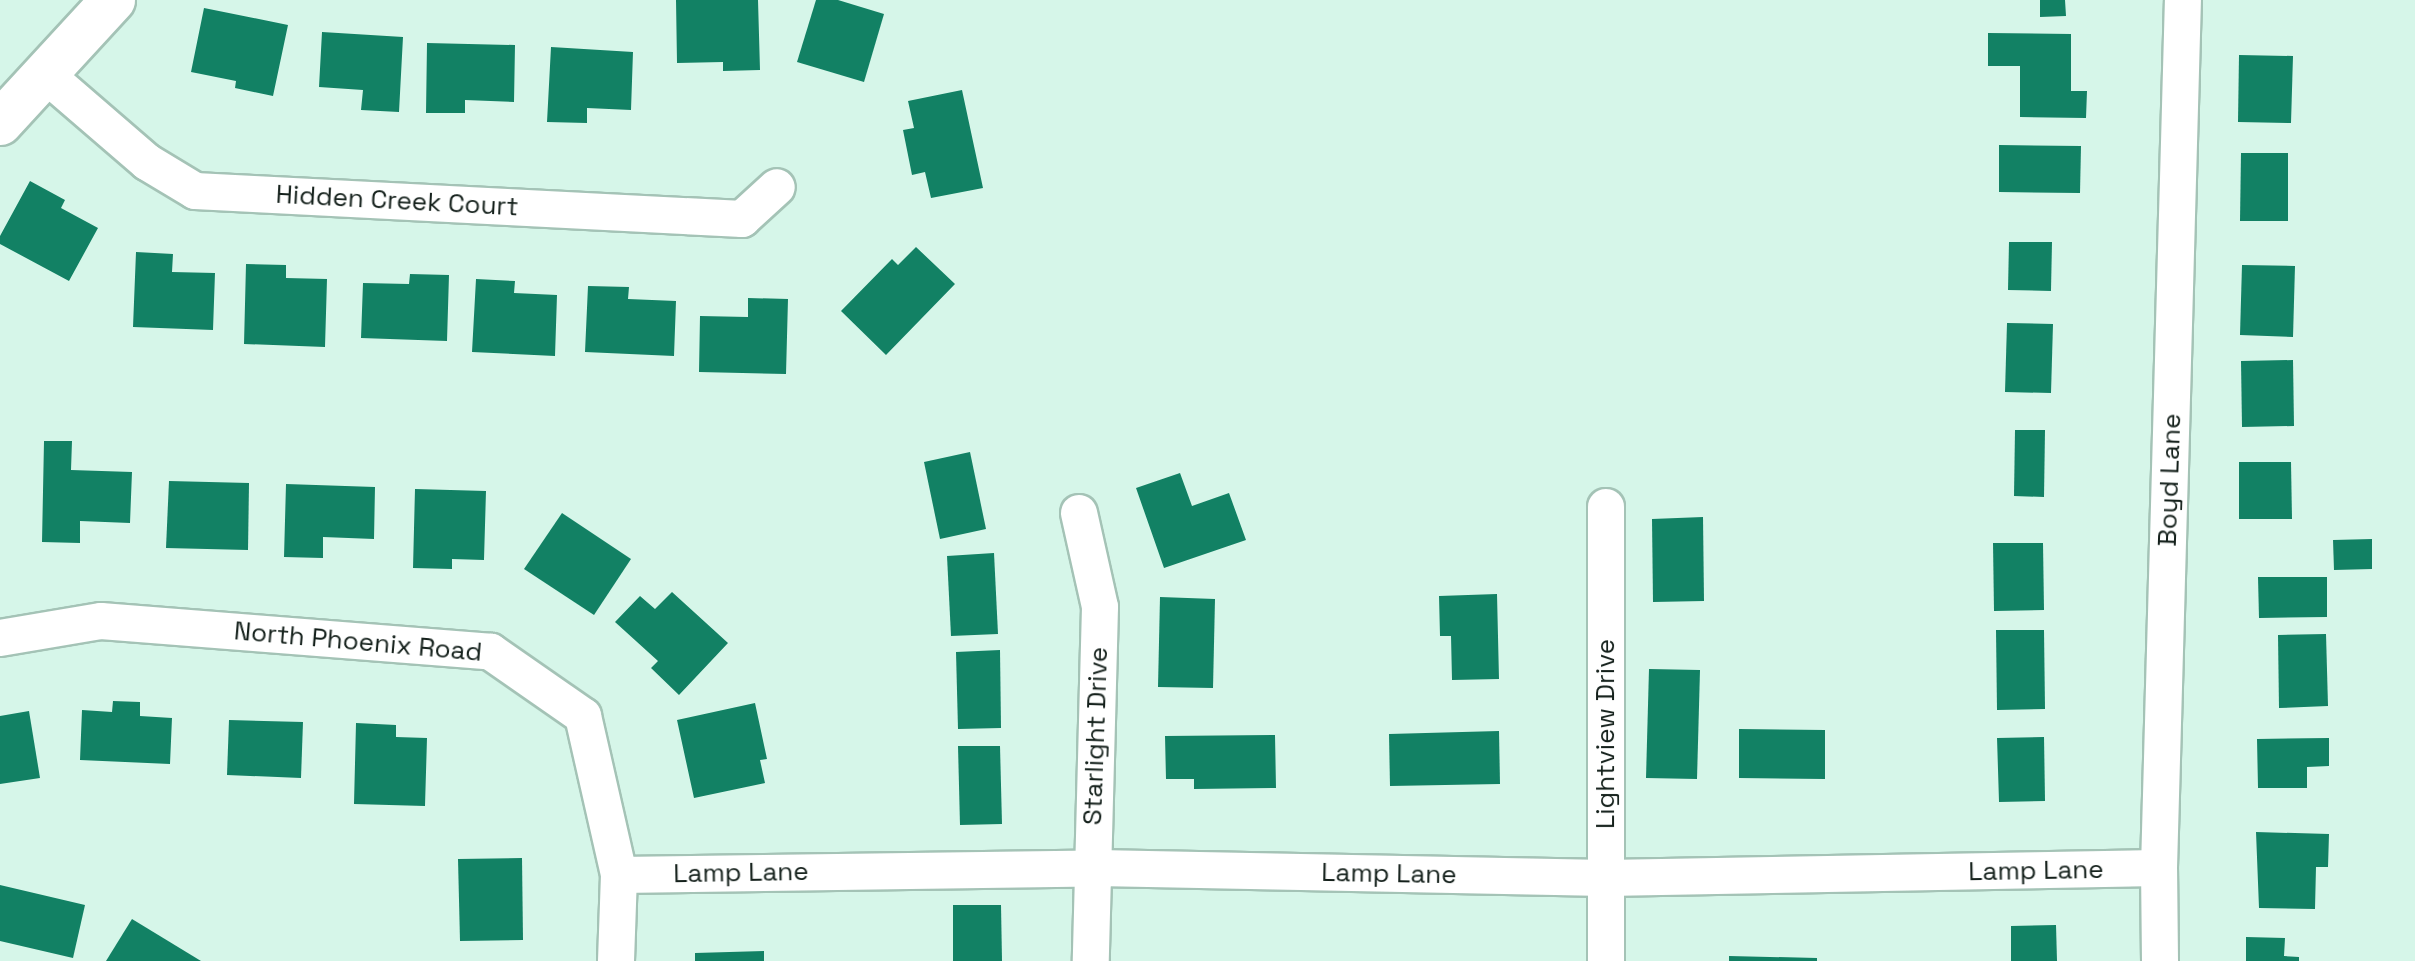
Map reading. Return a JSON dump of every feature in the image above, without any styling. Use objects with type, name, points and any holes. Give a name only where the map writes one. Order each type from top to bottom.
[{"type":"street","points":[[0,123],[113,0]]},
{"type":"street","name":"Boyd Lane","points":[[2160,961],[2159,868],[2183,0]]},
{"type":"street","name":"Hidden Creek Court","points":[[45,74],[147,162],[195,191],[742,219],[777,187]]},
{"type":"street","name":"Lightview Drive","points":[[1606,507],[1606,961]]},
{"type":"street","name":"Starlight Drive","points":[[1079,513],[1100,607],[1091,961]]},
{"type":"street","name":"North Phoenix Road","points":[[0,638],[101,621],[491,652],[583,716],[619,875],[616,961]]},
{"type":"street","name":"Lamp Lane","points":[[619,875],[1092,868],[1606,878],[2159,868]]},
{"type":"building","points":[[676,0],[758,0],[760,70],[723,71],[723,62],[677,63]]},
{"type":"building","points":[[816,0],[838,0],[884,14],[864,82],[797,62]]},
{"type":"building","points":[[2040,0],[2065,0],[2066,16],[2040,17]]},
{"type":"building","points":[[204,8],[288,25],[273,96],[235,88],[236,81],[191,72]]},
{"type":"building","points":[[322,32],[403,37],[399,112],[361,110],[363,90],[319,87]]},
{"type":"building","points":[[1988,33],[2071,34],[2071,91],[2087,91],[2086,118],[2020,117],[2020,66],[1988,66]]},
{"type":"building","points":[[427,43],[515,45],[514,102],[465,100],[465,113],[426,113]]},
{"type":"building","points":[[551,47],[633,52],[631,110],[587,108],[587,123],[547,122]]},
{"type":"building","points":[[2239,55],[2293,56],[2291,123],[2238,122]]},
{"type":"building","points":[[962,90],[983,188],[931,198],[925,172],[912,175],[903,130],[914,128],[908,101]]},
{"type":"building","points":[[1999,145],[2081,146],[2080,193],[1999,192]]},
{"type":"building","points":[[2241,153],[2288,153],[2288,221],[2240,221]]},
{"type":"building","points":[[30,181],[65,200],[61,208],[98,228],[69,281],[0,244],[0,236]]},
{"type":"building","points":[[2009,242],[2052,242],[2051,291],[2008,290]]},
{"type":"building","points":[[916,247],[955,284],[886,355],[841,311],[892,259],[898,265]]},
{"type":"building","points":[[136,252],[173,254],[172,272],[215,273],[213,330],[133,327]]},
{"type":"building","points":[[246,264],[286,265],[286,278],[327,279],[325,347],[244,344]]},
{"type":"building","points":[[2242,265],[2295,266],[2293,337],[2240,335]]},
{"type":"building","points":[[410,274],[449,275],[447,341],[361,338],[363,283],[409,284]]},
{"type":"building","points":[[476,279],[515,281],[514,293],[557,295],[555,356],[472,352]]},
{"type":"building","points":[[588,286],[629,287],[628,299],[676,301],[674,356],[585,352]]},
{"type":"building","points":[[748,298],[788,299],[786,374],[699,372],[700,316],[748,317]]},
{"type":"building","points":[[2007,323],[2053,324],[2051,393],[2005,392]]},
{"type":"building","points":[[2293,360],[2294,426],[2242,427],[2241,361]]},
{"type":"building","points":[[2015,430],[2045,430],[2044,497],[2014,496]]},
{"type":"building","points":[[44,441],[72,441],[71,470],[132,472],[130,523],[80,521],[80,543],[42,542]]},
{"type":"building","points":[[970,452],[986,529],[940,539],[924,462]]},
{"type":"building","points":[[2239,462],[2291,462],[2292,519],[2239,519]]},
{"type":"building","points":[[1180,473],[1192,506],[1229,493],[1246,540],[1164,568],[1136,488]]},
{"type":"building","points":[[169,481],[249,483],[248,550],[166,548]]},
{"type":"building","points":[[286,484],[375,487],[374,539],[323,537],[323,558],[284,557]]},
{"type":"building","points":[[415,489],[486,491],[484,560],[452,559],[452,569],[413,568]]},
{"type":"building","points":[[562,513],[631,559],[594,615],[524,569]]},
{"type":"building","points":[[1703,517],[1704,601],[1653,602],[1652,519]]},
{"type":"building","points":[[2372,539],[2372,569],[2334,570],[2333,540]]},
{"type":"building","points":[[1993,543],[2043,543],[2044,610],[1994,611]]},
{"type":"building","points":[[994,553],[998,634],[951,636],[947,556]]},
{"type":"building","points":[[2258,577],[2327,577],[2327,617],[2259,618]]},
{"type":"building","points":[[672,592],[728,643],[679,695],[651,668],[658,661],[615,622],[640,596],[655,609]]},
{"type":"building","points":[[1497,594],[1499,679],[1452,680],[1451,636],[1440,636],[1439,596]]},
{"type":"building","points":[[1160,597],[1215,599],[1213,688],[1158,687]]},
{"type":"building","points":[[1996,630],[2044,630],[2045,709],[1997,710]]},
{"type":"building","points":[[2326,634],[2328,706],[2279,708],[2278,635]]},
{"type":"building","points":[[1000,650],[1001,728],[958,729],[956,652]]},
{"type":"building","points":[[1649,669],[1700,670],[1697,779],[1646,778]]},
{"type":"building","points":[[113,701],[140,702],[140,716],[172,718],[170,764],[80,760],[82,710],[112,712]]},
{"type":"building","points":[[755,703],[767,759],[760,760],[765,783],[694,798],[677,720]]},
{"type":"building","points":[[29,711],[40,778],[0,784],[0,716]]},
{"type":"building","points":[[229,720],[303,722],[301,778],[227,775]]},
{"type":"building","points":[[356,723],[396,725],[396,737],[427,738],[425,806],[354,804]]},
{"type":"building","points":[[1739,729],[1825,730],[1825,779],[1739,778]]},
{"type":"building","points":[[1499,731],[1500,784],[1390,786],[1389,734]]},
{"type":"building","points":[[1275,735],[1276,788],[1194,789],[1194,779],[1166,779],[1165,736]]},
{"type":"building","points":[[2044,737],[2045,801],[1999,802],[1997,738]]},
{"type":"building","points":[[2329,738],[2329,766],[2307,767],[2307,788],[2258,788],[2257,739]]},
{"type":"building","points":[[958,746],[1000,746],[1002,824],[960,825]]},
{"type":"building","points":[[2256,832],[2329,834],[2328,867],[2316,867],[2315,909],[2259,908]]},
{"type":"building","points":[[522,858],[523,940],[460,941],[458,859]]},
{"type":"building","points":[[0,885],[85,905],[73,958],[0,941]]},
{"type":"building","points":[[953,905],[1001,905],[1002,961],[953,961]]},
{"type":"building","points":[[132,919],[201,961],[106,961]]},
{"type":"building","points":[[2056,925],[2057,961],[2011,961],[2011,926]]},
{"type":"building","points":[[2246,937],[2285,938],[2284,956],[2299,957],[2299,961],[2246,961]]},
{"type":"building","points":[[764,951],[764,961],[695,961],[695,953]]},
{"type":"building","points":[[1729,956],[1817,958],[1817,961],[1729,961]]}]
